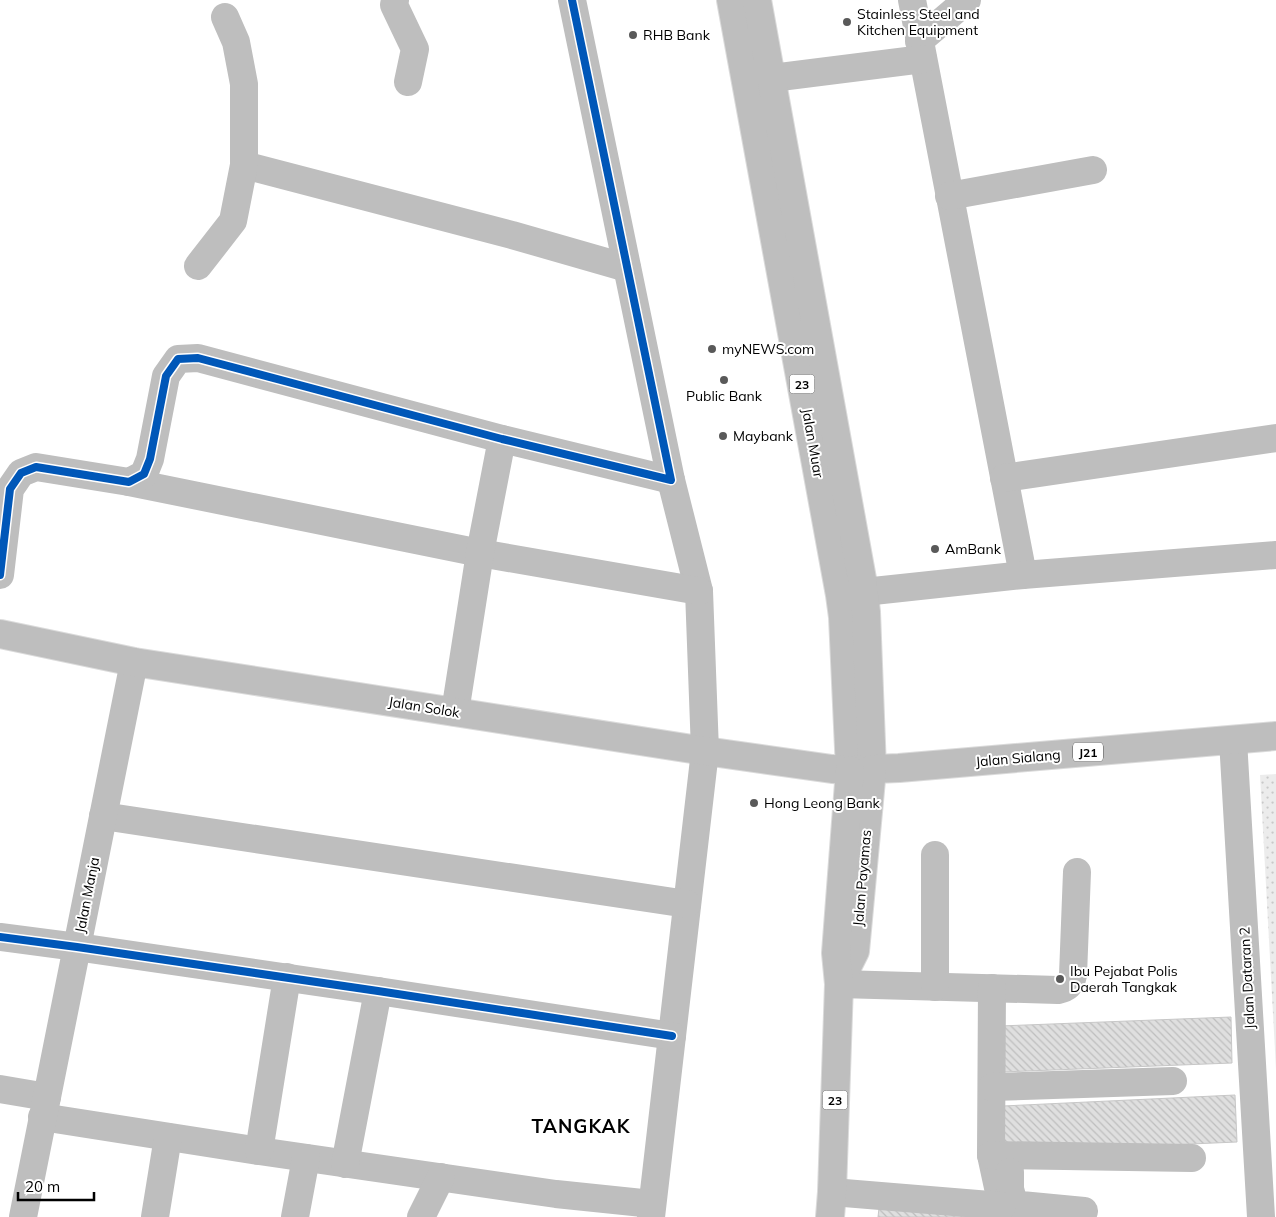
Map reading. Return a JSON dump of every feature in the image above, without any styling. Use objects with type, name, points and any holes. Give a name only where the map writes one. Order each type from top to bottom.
[{"type":"main road","points":[[395,0],[394,5],[415,49],[408,82]]},
{"type":"main road","points":[[0,1089],[45,1107],[168,1136],[441,1177],[554,1206],[652,1210],[705,751],[698,591],[671,480],[572,0]]},
{"type":"main road","name":"Jalan Muar","points":[[731,0],[840,595],[861,770]]},
{"type":"main road","name":"Jalan Muar","points":[[757,0],[864,592],[866,612],[861,770]]},
{"type":"main road","points":[[912,0],[1023,575]]},
{"type":"main road","points":[[772,78],[921,50],[967,0]]},
{"type":"main road","points":[[198,266],[232,220],[244,165],[244,84],[236,42],[226,16]]},
{"type":"main road","points":[[244,165],[512,234],[627,268]]},
{"type":"main road","points":[[949,196],[1093,170]]},
{"type":"main road","points":[[129,482],[144,474],[150,460],[166,376],[178,359],[198,358],[502,439],[671,480]]},
{"type":"main road","points":[[1004,478],[1276,438]]},
{"type":"main road","points":[[455,712],[480,553],[502,439]]},
{"type":"main road","points":[[0,575],[10,490],[21,473],[36,467],[129,482],[480,553],[698,591]]},
{"type":"main road","points":[[864,592],[1023,575],[1276,555]]},
{"type":"main road","name":"Jalan Solok","points":[[0,634],[134,662],[705,751],[832,769],[861,770]]},
{"type":"main road","name":"Jalan Manja","points":[[23,1217],[134,662]]},
{"type":"main road","name":"Jalan Sialang","points":[[861,770],[1276,736]]},
{"type":"main road","name":"Jalan Dataran 2","points":[[1233,740],[1261,1217]]},
{"type":"main road","name":"Jalan Payamas","points":[[831,1204],[839,984],[836,953],[861,770]]},
{"type":"main road","points":[[103,816],[687,904]]},
{"type":"main road","points":[[935,855],[935,987]]},
{"type":"main road","points":[[839,984],[1065,989],[1071,983],[1073,975],[1077,872]]},
{"type":"main road","points":[[0,937],[77,946],[672,1036]]},
{"type":"main road","points":[[259,1151],[287,977]]},
{"type":"main road","points":[[831,1204],[1002,1211],[1000,1155],[992,1087],[992,988]]},
{"type":"main road","points":[[345,1164],[378,991]]},
{"type":"main road","points":[[992,1087],[1172,1081]]},
{"type":"main road","points":[[155,1217],[168,1136]]},
{"type":"main road","points":[[1000,1155],[1192,1158]]},
{"type":"main road","points":[[1000,1155],[1013,1200],[1020,1205],[1084,1211]]},
{"type":"main road","points":[[295,1217],[306,1158]]},
{"type":"main road","points":[[421,1217],[441,1177]]},
{"type":"shaded area","points":[[1276,774],[1276,1069],[1260,775]]},
{"type":"building","points":[[1231,1017],[1232,1063],[1002,1072],[1000,1026]]},
{"type":"building","points":[[1235,1095],[1237,1142],[1005,1152],[1003,1106]]},
{"type":"building","points":[[879,1208],[978,1217],[878,1217]]},
{"type":"cycle path","points":[[0,575],[10,489],[21,473],[36,467],[129,482],[144,474],[150,459],[166,376],[178,359],[198,358],[502,439],[671,480],[572,0]]},
{"type":"cycle path","points":[[0,937],[378,991],[672,1036]]},
{"type":"place","name":"Stainless Steel and Kitchen Equipment","points":[[847,22]]},
{"type":"place","name":"RHB Bank","points":[[633,35]]},
{"type":"place","name":"myNEWS.com","points":[[712,349]]},
{"type":"place","name":"Public Bank","points":[[724,380]]},
{"type":"place","name":"Maybank","points":[[723,436]]},
{"type":"place","name":"AmBank","points":[[935,549]]},
{"type":"place","name":"Hong Leong Bank","points":[[754,803]]},
{"type":"place","name":"Ibu Pejabat Polis Daerah Tangkak","points":[[1060,979]]},
{"type":"district","name":"TANGKAK","points":[[581,1126]]}]
